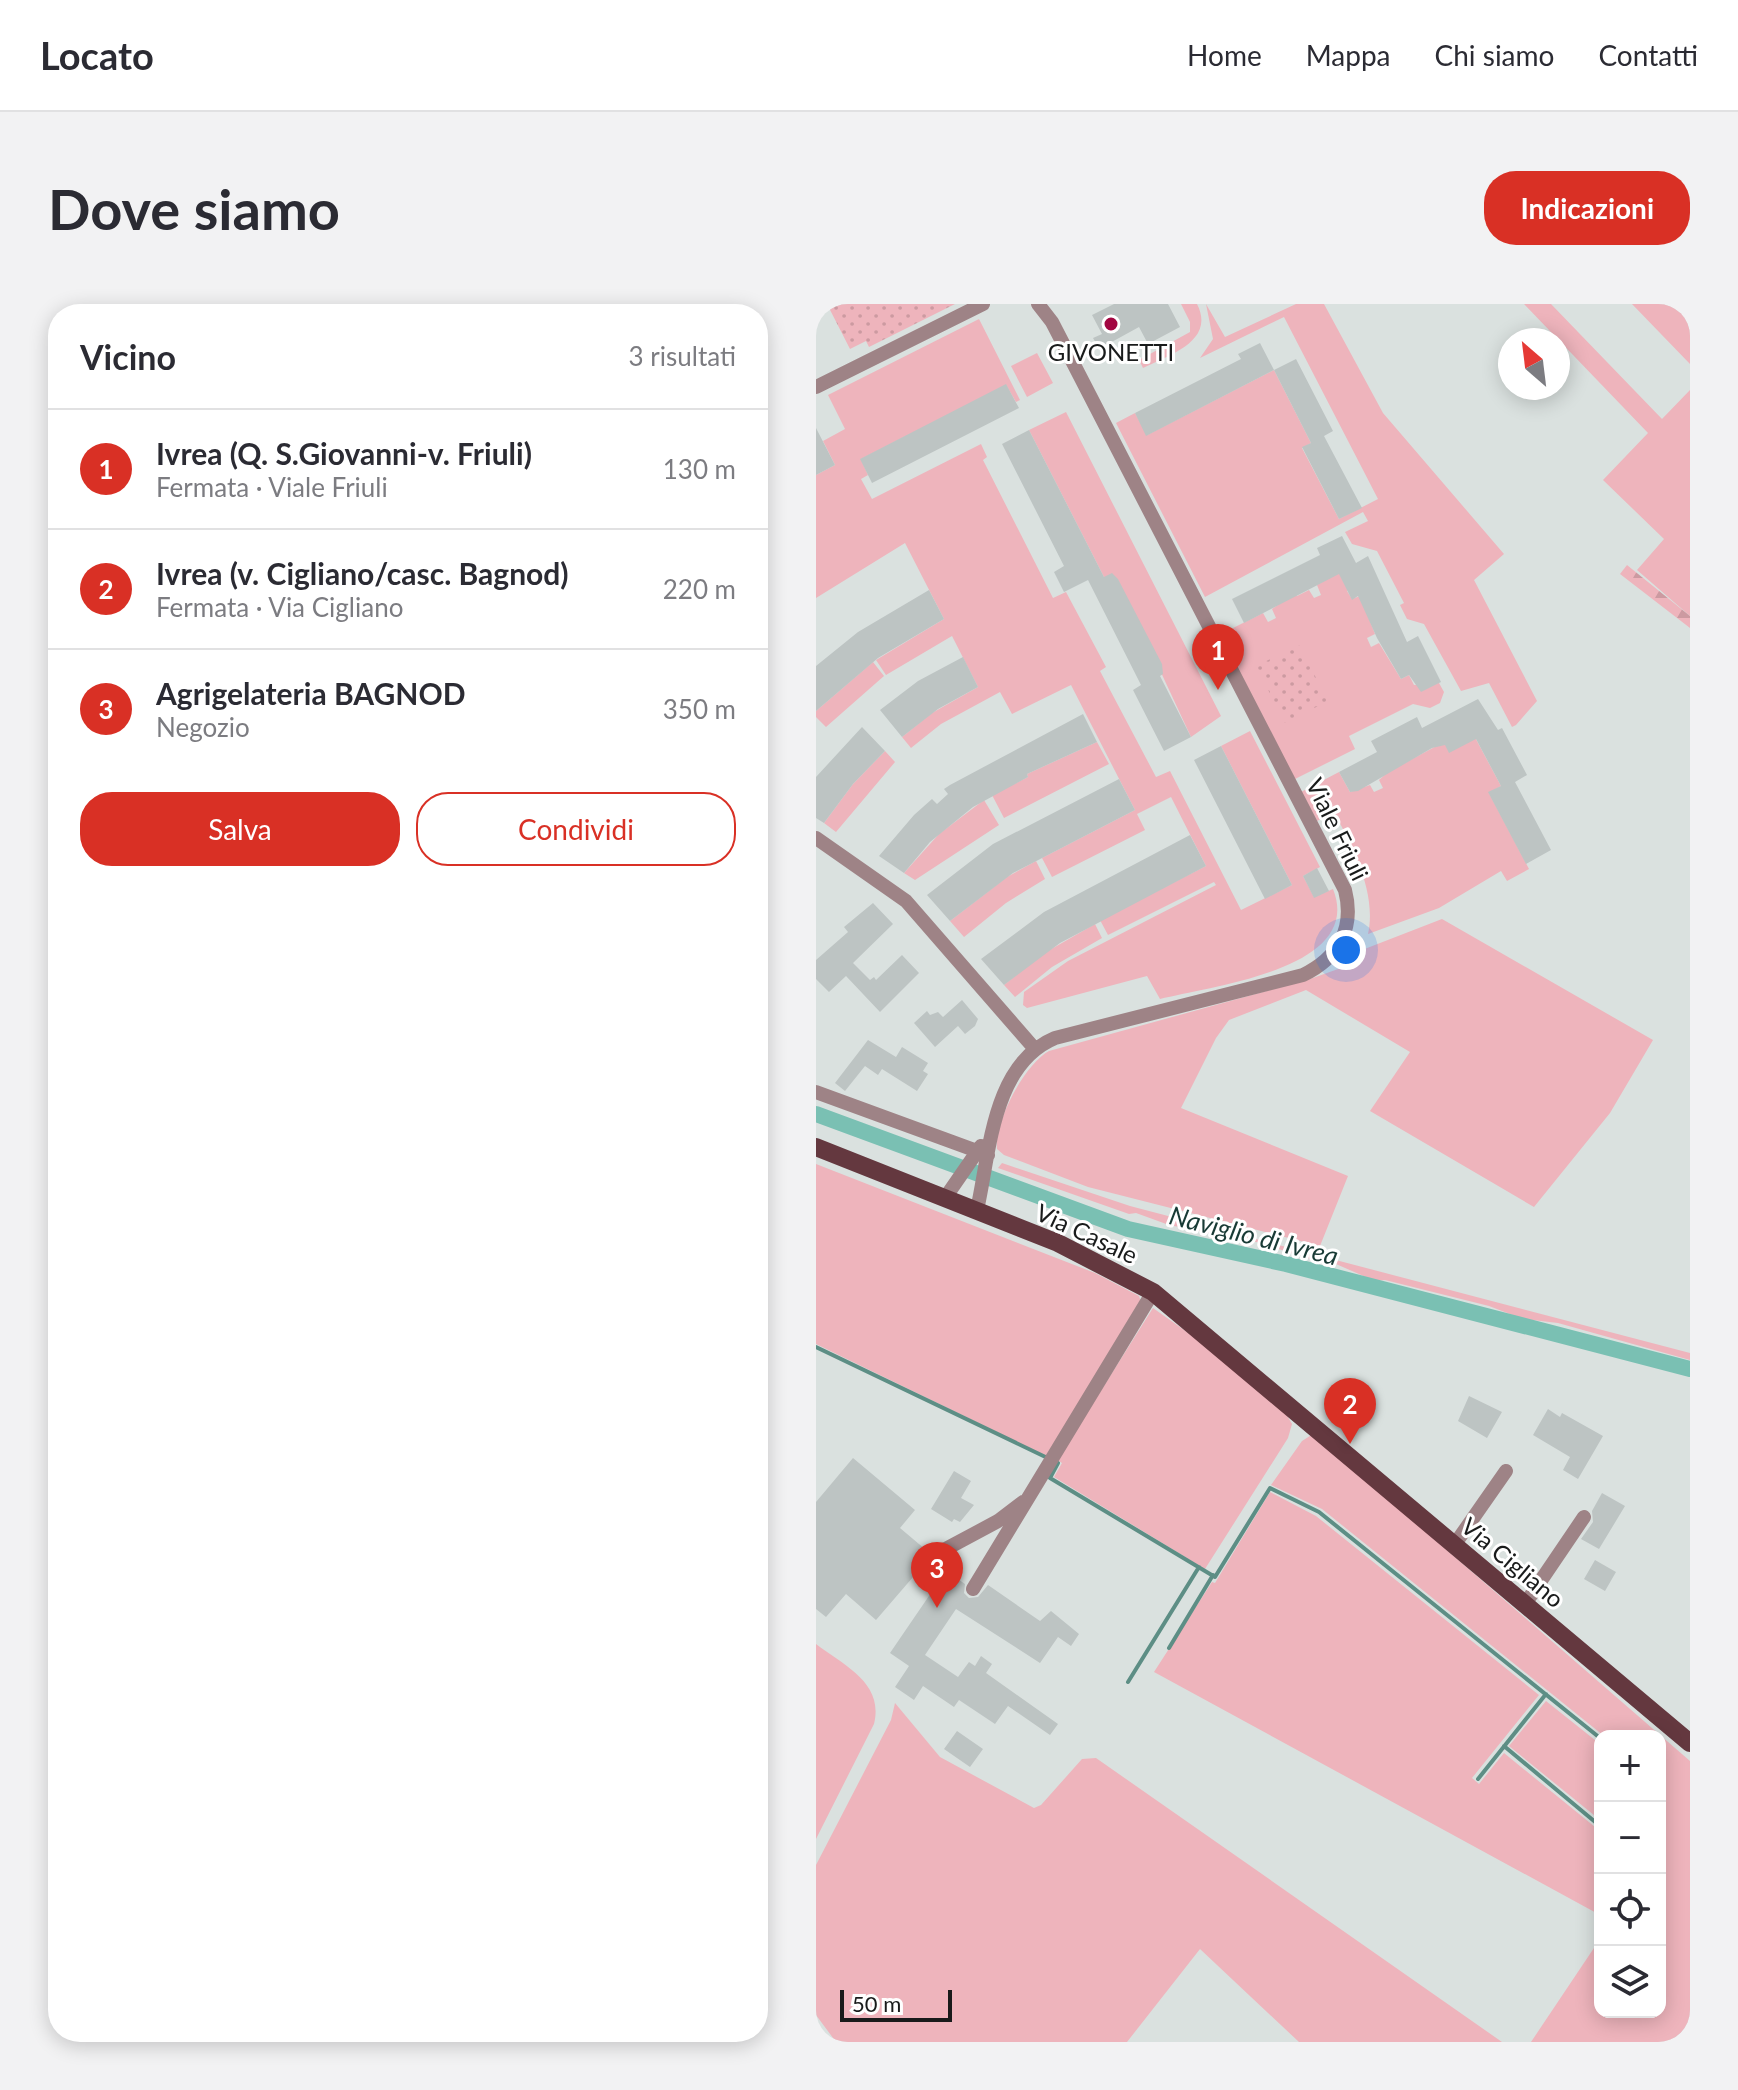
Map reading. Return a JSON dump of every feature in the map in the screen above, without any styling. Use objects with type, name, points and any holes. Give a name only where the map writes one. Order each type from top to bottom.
[{"type":"main road","name":"Via Casale","points":[[816,1147],[945,1198],[979,1201],[1153,1292],[1304,1417]]},
{"type":"main road","name":"Via Cigliano","points":[[1304,1417],[1690,1743]]},
{"type":"street","points":[[816,387],[983,304]]},
{"type":"street","name":"Viale Friuli","points":[[1034,1048],[1055,1038],[1303,975],[1322,966],[1338,950],[1350,910],[1339,877],[1093,398],[1052,322],[1038,304]]},
{"type":"street","points":[[816,838],[906,901],[1034,1048],[1017,1069],[982,1153],[979,1201]]},
{"type":"street","points":[[816,1092],[982,1153]]},
{"type":"street","points":[[945,1198],[982,1153]]},
{"type":"street","points":[[973,1589],[1153,1292]]},
{"type":"street","points":[[1455,1544],[1506,1471]]},
{"type":"street","points":[[942,1551],[998,1521],[1029,1497]]},
{"type":"street","points":[[1525,1604],[1584,1517]]},
{"type":"green space","points":[[827,304],[955,304],[869,347],[866,341],[850,349]]},
{"type":"green space","points":[[1181,304],[1197,304],[1201,317],[1195,337],[1177,352],[1143,368],[1139,360],[1190,332],[1190,322]]},
{"type":"green space","points":[[1206,304],[1225,337],[1296,304],[1324,304],[1383,413],[1504,554],[1474,580],[1537,701],[1516,725],[1512,727],[1489,683],[1461,691],[1424,624],[1407,619],[1400,605],[1404,603],[1377,551],[1352,544],[1345,532],[1368,521],[1363,512],[1205,597],[1116,423],[1135,413],[1147,435],[1274,370],[1311,443],[1302,448],[1339,519],[1378,499],[1284,317],[1200,358],[1213,339]]},
{"type":"green space","points":[[1524,304],[1551,304],[1662,419],[1690,390],[1690,616],[1637,570],[1664,539],[1603,480],[1648,433],[1570,352],[1570,328],[1547,328]]},
{"type":"green space","points":[[1632,304],[1690,304],[1690,364]]},
{"type":"green space","points":[[979,319],[1020,400],[1016,402],[1006,385],[861,459],[868,475],[861,479],[872,499],[981,444],[987,457],[983,460],[1053,598],[1066,592],[1106,667],[1100,671],[1156,777],[1170,771],[1241,910],[1292,885],[1221,746],[1250,731],[1320,867],[1303,876],[1314,897],[1333,889],[1337,916],[1327,938],[1306,956],[1246,980],[1160,999],[1147,976],[1027,1008],[1023,1005],[1024,992],[1068,961],[1216,885],[1214,882],[1108,935],[1100,920],[1206,866],[1171,797],[1137,814],[1145,830],[1052,877],[1042,858],[1135,810],[1071,685],[1012,714],[1000,692],[941,724],[911,748],[902,737],[932,713],[978,687],[952,636],[886,675],[876,660],[944,619],[905,543],[816,598],[816,475],[835,465],[823,441],[845,429],[828,395]]},
{"type":"green space","points":[[1037,353],[1053,383],[1027,397],[1011,366]]},
{"type":"green space","points":[[1066,412],[1221,716],[1191,737],[1118,580],[1104,577],[1029,430]]},
{"type":"green space","points":[[1627,565],[1690,616],[1690,628],[1620,574]]},
{"type":"green space","points":[[1348,567],[1355,587],[1347,591],[1352,599],[1360,596],[1375,634],[1367,638],[1371,647],[1379,643],[1401,679],[1409,675],[1414,685],[1439,683],[1444,692],[1440,703],[1430,708],[1413,704],[1349,736],[1355,749],[1293,780],[1219,635],[1263,613],[1268,622],[1276,618],[1272,609],[1295,593],[1297,596],[1309,590],[1314,598],[1321,595],[1317,585]]},
{"type":"green space","points":[[1299,645],[1328,701],[1285,723],[1256,666]]},
{"type":"green space","points":[[873,662],[884,676],[826,727],[816,717],[816,711]]},
{"type":"green space","points":[[1470,728],[1501,786],[1489,793],[1529,869],[1507,881],[1501,871],[1439,908],[1368,934],[1370,918],[1366,887],[1349,840],[1334,812],[1317,821],[1301,792],[1339,772],[1350,792],[1370,785],[1374,792],[1383,788],[1379,780],[1388,772]]},
{"type":"green space","points":[[1097,742],[1109,764],[1004,818],[992,795],[1028,777],[1027,774]]},
{"type":"green space","points":[[885,751],[895,762],[836,832],[824,823],[853,784]]},
{"type":"green space","points":[[984,800],[999,825],[915,880],[904,873],[939,834]]},
{"type":"green space","points":[[1036,861],[1045,879],[1006,903],[964,937],[950,921],[1007,877]]},
{"type":"green space","points":[[1442,919],[1653,1040],[1610,1113],[1534,1207],[1370,1111],[1410,1052],[1306,990],[1229,1020],[1216,1038],[1181,1108],[1348,1176],[1320,1246],[1088,1187],[1004,1155],[997,1149],[1000,1124],[1013,1094],[1030,1068],[1049,1051],[1310,979],[1355,963],[1362,950]]},
{"type":"green space","points":[[1095,924],[1102,938],[1052,967],[1015,997],[1004,985],[1041,955]]},
{"type":"green space","points":[[1002,1163],[1130,1206],[1690,1353],[1690,1360],[1558,1323],[1523,1319],[1489,1306],[1385,1280],[1375,1281],[1329,1261],[1305,1258],[1261,1243],[1169,1225],[1136,1213],[1129,1214],[998,1168]]},
{"type":"green space","points":[[816,1164],[1095,1273],[1139,1296],[1141,1302],[1046,1456],[816,1344]]},
{"type":"green space","points":[[1153,1308],[1208,1347],[1285,1412],[1292,1424],[1288,1438],[1205,1569],[1054,1477],[1062,1463],[1057,1460]]},
{"type":"green space","points":[[1313,1434],[1654,1730],[1597,1730],[1322,1509],[1271,1485],[1302,1441]]},
{"type":"green space","points":[[1270,1492],[1316,1516],[1539,1695],[1472,1778],[1479,1784],[1504,1753],[1594,1826],[1594,1912],[1154,1672],[1212,1582],[1215,1583]]},
{"type":"green space","points":[[816,1644],[860,1677],[868,1686],[876,1710],[874,1724],[816,1839]]},
{"type":"green space","points":[[1546,1701],[1594,1739],[1594,1815],[1509,1746]]},
{"type":"green space","points":[[895,1703],[940,1757],[1034,1808],[1041,1805],[1082,1759],[1096,1758],[1502,2042],[1299,2042],[1200,1949],[1127,2042],[836,2042],[816,2015],[816,1865],[891,1720]]},
{"type":"green space","points":[[1666,1740],[1690,1761],[1690,2042],[1531,2042],[1594,1948],[1594,2018],[1666,2018]]},
{"type":"building","points":[[1114,304],[1168,304],[1180,327],[1148,344],[1139,327],[1099,349],[1093,338],[1102,334],[1092,315]]},
{"type":"building","points":[[1260,343],[1274,370],[1146,436],[1135,413],[1241,359],[1238,354]]},
{"type":"building","points":[[1296,359],[1333,431],[1324,436],[1362,508],[1339,519],[1302,447],[1311,443],[1274,370]]},
{"type":"building","points":[[1006,384],[1019,408],[872,483],[860,459]]},
{"type":"building","points":[[816,428],[835,465],[816,475]]},
{"type":"building","points":[[1029,430],[1104,577],[1112,573],[1118,579],[1162,664],[1163,674],[1160,676],[1191,737],[1164,751],[1133,690],[1141,685],[1088,580],[1064,592],[1054,572],[1064,566],[1002,444]]},
{"type":"building","points":[[1342,536],[1356,563],[1368,556],[1407,642],[1418,636],[1441,682],[1421,692],[1409,675],[1401,679],[1377,638],[1358,596],[1352,600],[1339,574],[1244,623],[1232,599],[1320,555],[1317,548]]},
{"type":"building","points":[[929,590],[944,619],[878,658],[816,711],[816,666],[858,632]]},
{"type":"building","points":[[963,657],[978,687],[938,709],[902,737],[880,710],[918,681]]},
{"type":"building","points":[[1478,699],[1498,730],[1502,728],[1527,775],[1515,782],[1551,850],[1526,864],[1488,792],[1501,786],[1476,739],[1449,753],[1445,745],[1432,748],[1358,791],[1350,792],[1339,772],[1377,752],[1371,741],[1417,717],[1422,728]]},
{"type":"building","points":[[1083,714],[1097,742],[1027,774],[1028,777],[973,807],[930,842],[904,873],[879,856],[914,815],[932,799],[937,804],[948,794],[944,789]]},
{"type":"building","points":[[862,727],[885,751],[853,784],[824,823],[816,818],[816,777]]},
{"type":"building","points":[[1221,746],[1292,885],[1265,899],[1194,760]]},
{"type":"building","points":[[1119,779],[1135,810],[1013,873],[950,921],[927,895],[993,844]]},
{"type":"building","points":[[1190,835],[1206,866],[1060,943],[1004,985],[981,959],[1044,912]]},
{"type":"building","points":[[1317,868],[1329,891],[1314,898],[1303,876]]},
{"type":"building","points":[[873,903],[893,924],[853,963],[870,980],[874,977],[876,980],[902,955],[919,973],[880,1012],[846,976],[829,992],[816,979],[816,960],[848,932],[844,927]]},
{"type":"building","points":[[962,1000],[978,1019],[975,1026],[965,1034],[958,1026],[935,1047],[914,1023],[927,1011],[930,1015],[938,1012],[943,1017]]},
{"type":"building","points":[[868,1040],[896,1057],[902,1047],[928,1063],[923,1071],[928,1074],[917,1091],[882,1069],[878,1075],[865,1066],[845,1091],[835,1083]]},
{"type":"building","points":[[1469,1396],[1502,1412],[1487,1438],[1458,1421]]},
{"type":"building","points":[[1358,1400],[1371,1410],[1356,1431],[1338,1418],[1349,1403]]},
{"type":"building","points":[[1548,1409],[1560,1417],[1562,1413],[1603,1436],[1578,1479],[1563,1470],[1570,1457],[1533,1435]]},
{"type":"building","points":[[853,1458],[915,1510],[900,1528],[932,1555],[876,1620],[846,1594],[826,1617],[816,1609],[816,1502]]},
{"type":"building","points":[[954,1471],[971,1481],[961,1498],[974,1505],[960,1522],[954,1519],[952,1522],[931,1509]]},
{"type":"building","points":[[1602,1493],[1625,1506],[1599,1549],[1581,1539],[1593,1522],[1592,1511]]},
{"type":"building","points":[[1595,1560],[1616,1572],[1605,1591],[1584,1579]]},
{"type":"building","points":[[946,1571],[965,1584],[964,1593],[969,1598],[978,1597],[988,1585],[1040,1621],[1051,1611],[1079,1634],[1071,1646],[1058,1637],[1040,1663],[956,1609],[925,1655],[958,1677],[969,1662],[975,1666],[981,1656],[992,1664],[986,1673],[1058,1724],[1050,1735],[1008,1706],[995,1724],[959,1700],[954,1707],[923,1686],[914,1700],[895,1687],[909,1666],[890,1653]]},
{"type":"building","points":[[957,1731],[983,1749],[970,1767],[944,1749]]},
{"type":"waterway","name":"Naviglio di Ivrea","points":[[816,1114],[1128,1229],[1286,1264],[1690,1369]]},
{"type":"waterway","points":[[816,1347],[1058,1463],[1050,1478],[1215,1577],[1270,1488],[1319,1512],[1594,1733]]},
{"type":"waterway","points":[[1128,1682],[1199,1567]]},
{"type":"waterway","points":[[1169,1648],[1213,1575]]},
{"type":"waterway","points":[[1478,1779],[1546,1694]]},
{"type":"waterway","points":[[1504,1746],[1594,1821]]},
{"type":"place","name":"GIVONETTI","points":[[1111,324]]},
{"type":"place","name":"Ivrea (Q. S.Giovanni-v. Friuli)","points":[[1218,690]]},
{"type":"place","name":"Ivrea (v. Cigliano/casc. Bagnod)","points":[[1350,1444]]},
{"type":"place","name":"Agrigelateria BAGNOD","points":[[937,1608]]}]
